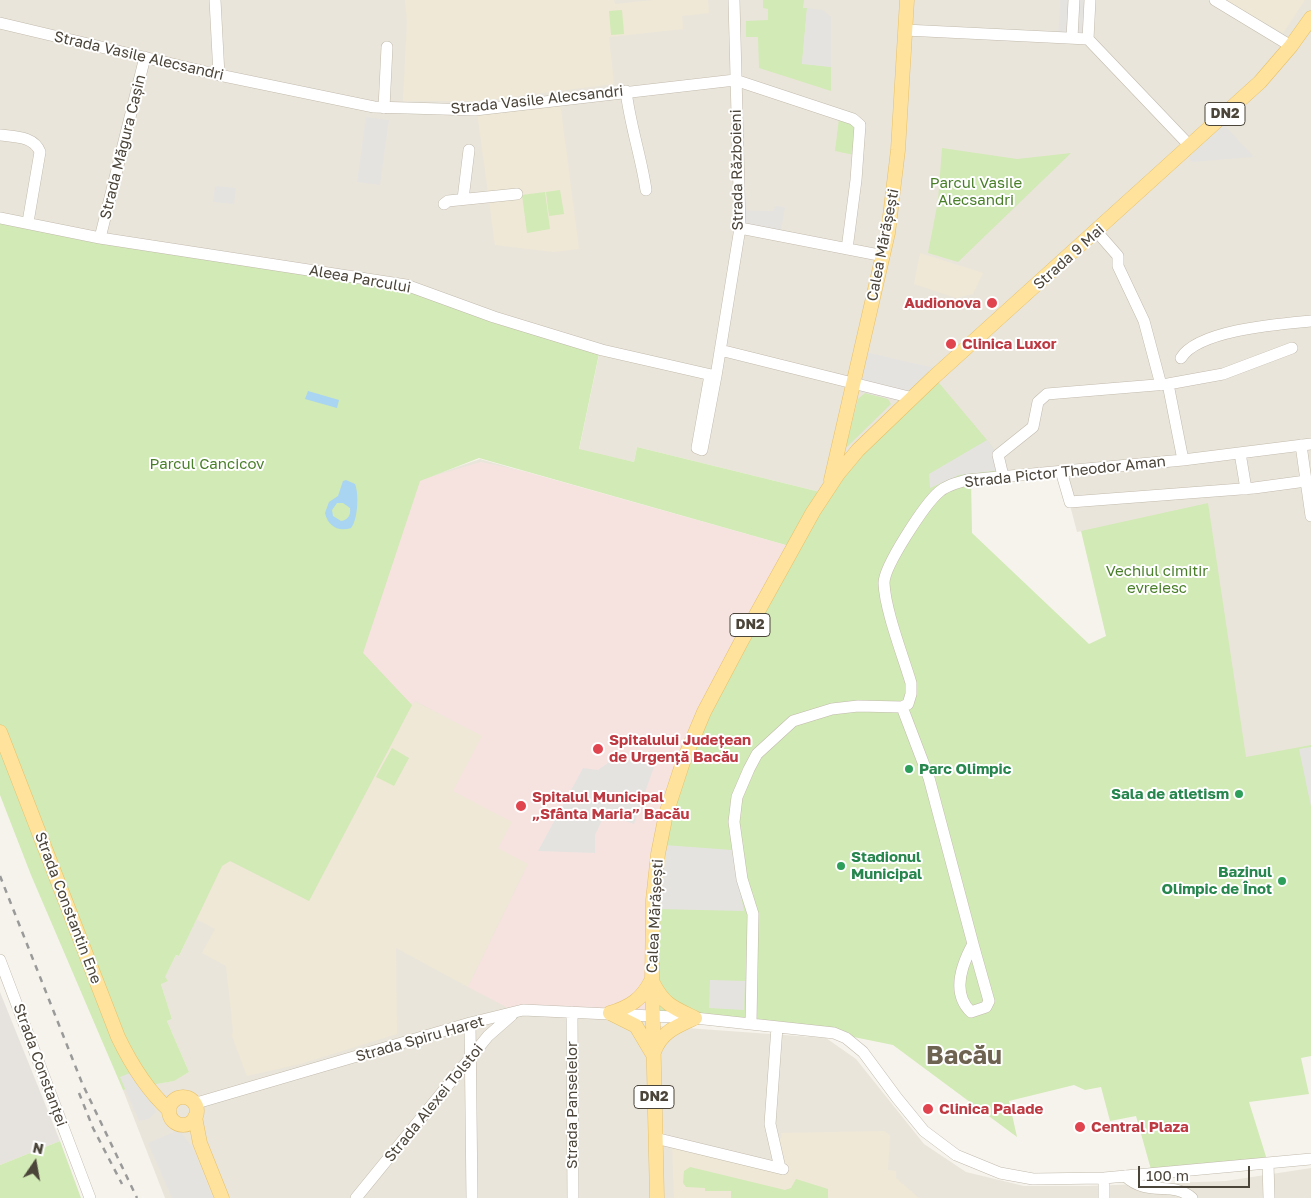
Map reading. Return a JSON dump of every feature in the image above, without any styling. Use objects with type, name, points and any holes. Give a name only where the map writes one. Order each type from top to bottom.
[{"type":"main road","name":"Calea Mărășești","points":[[657,1198],[652,1015],[653,900],[658,854],[666,814],[694,733],[732,660],[827,490],[884,256],[898,157],[907,0]]},
{"type":"main road","name":"Strada 9 Mai","points":[[827,490],[858,450],[1260,82],[1291,46],[1310,20]]},
{"type":"main road","name":"Strada Constantin Ene","points":[[0,732],[118,1037],[134,1068],[143,1079],[173,1104]]},
{"type":"main road","points":[[610,1014],[634,1003],[647,989],[652,980]]},
{"type":"main road","points":[[652,980],[661,999],[667,1005],[695,1018]]},
{"type":"main road","points":[[610,1014],[636,1026],[653,1056]]},
{"type":"main road","points":[[653,1056],[660,1039],[668,1031],[695,1018]]},
{"type":"main road","points":[[200,1143],[181,1124],[171,1118],[173,1104],[186,1098],[193,1102],[197,1112],[195,1118],[200,1143],[222,1198]]},
{"type":"main road","points":[[181,1124],[186,1124],[195,1118]]},
{"type":"street","points":[[215,0],[218,75]]},
{"type":"street","name":"Strada Războieni","points":[[720,350],[740,228],[734,0]]},
{"type":"street","points":[[1072,38],[1074,0]]},
{"type":"street","points":[[1088,39],[1090,0]]},
{"type":"street","points":[[1215,0],[1291,46]]},
{"type":"street","name":"Strada Vasile Alecsandri","points":[[0,23],[218,75],[384,108],[475,110],[626,91],[735,80],[853,118],[860,124],[856,180],[847,248]]},
{"type":"street","points":[[905,30],[1088,39],[1190,146]]},
{"type":"street","points":[[384,108],[387,48]]},
{"type":"street","name":"Strada Măgura Cașin","points":[[100,238],[146,57]]},
{"type":"street","points":[[626,91],[630,126],[643,170],[646,190]]},
{"type":"street","points":[[0,135],[35,142],[40,152],[28,222]]},
{"type":"street","points":[[463,199],[469,150]]},
{"type":"street","points":[[444,204],[448,201],[517,194]]},
{"type":"street","name":"Aleea Parcului","points":[[0,218],[28,222],[100,238],[406,285],[494,317],[602,350],[713,376]]},
{"type":"street","points":[[740,228],[884,256]]},
{"type":"street","points":[[1097,232],[1118,256],[1118,266],[1144,321],[1164,384],[1183,460]]},
{"type":"street","points":[[1180,358],[1193,345],[1229,333],[1311,321]]},
{"type":"street","points":[[1003,476],[998,455],[1033,427],[1038,402],[1047,394],[1164,384],[1223,374],[1292,348]]},
{"type":"street","points":[[713,376],[703,449],[698,450],[713,376],[720,350],[914,398]]},
{"type":"street","points":[[1306,445],[1306,481],[1311,516]]},
{"type":"street","name":"Strada Pictor Theodor Aman","points":[[902,707],[908,704],[911,694],[911,683],[884,581],[890,564],[924,508],[941,491],[958,482],[1003,476],[1183,460],[1306,445]]},
{"type":"street","points":[[1240,453],[1246,489]]},
{"type":"street","points":[[1061,471],[1070,502],[1246,489],[1306,481]]},
{"type":"street","points":[[752,1023],[753,914],[742,879],[734,822],[737,797],[757,754],[793,721],[832,709],[858,706],[902,707],[928,778],[989,1001],[986,1007],[971,1012],[962,995],[960,976],[962,964],[973,944]]},
{"type":"street","name":"Strada Constanței","points":[[0,960],[90,1198]]},
{"type":"street","name":"Strada Spiru Haret","points":[[193,1102],[200,1102],[470,1023],[516,1012],[652,1015],[752,1023],[834,1033],[855,1044],[924,1131],[948,1149],[977,1165],[1024,1179],[1104,1178],[1311,1159]]},
{"type":"street","name":"Strada Alexei Tolstoi","points":[[356,1198],[471,1058],[496,1029],[516,1012]]},
{"type":"street","name":"Strada Panselelor","points":[[572,1012],[573,1198]]},
{"type":"street","points":[[470,1023],[472,1198]]},
{"type":"street","points":[[655,1138],[782,1169],[770,1124],[777,1027]]},
{"type":"street","points":[[1268,1163],[1269,1198]]},
{"type":"street","points":[[1125,1176],[1138,1190],[1152,1194],[1174,1192],[1188,1194],[1192,1198]]},
{"type":"street","points":[[1104,1178],[1104,1198]]},
{"type":"shaded area","points":[[0,0],[1311,0],[1311,746],[1139,777],[1082,531],[1077,532],[1061,471],[824,493],[637,447],[634,462],[579,450],[600,350],[0,220]]},
{"type":"shaded area","points":[[405,0],[614,0],[615,4],[654,0],[708,0],[709,13],[682,16],[683,29],[609,37],[614,84],[479,101],[403,101],[407,22]]},
{"type":"shaded area","points":[[1060,0],[1090,0],[1088,39],[1058,38]]},
{"type":"shaded area","points":[[1224,0],[1305,0],[1283,33]]},
{"type":"shaded area","points":[[807,8],[823,10],[831,17],[831,67],[802,64]]},
{"type":"shaded area","points":[[560,102],[579,249],[554,252],[495,245],[477,111]]},
{"type":"shaded area","points":[[366,117],[389,120],[380,185],[357,182]]},
{"type":"shaded area","points":[[1224,125],[1254,157],[1192,162],[1189,157]]},
{"type":"shaded area","points":[[215,186],[236,188],[234,204],[213,202]]},
{"type":"shaded area","points":[[776,206],[785,207],[780,237],[738,229],[738,210],[773,211]]},
{"type":"shaded area","points":[[920,253],[983,273],[973,294],[956,298],[914,284]]},
{"type":"shaded area","points":[[861,351],[943,370],[908,403],[852,390]]},
{"type":"shaded area","points":[[987,440],[998,455],[1001,470],[959,475],[930,488],[929,474]]},
{"type":"shaded area","points":[[480,459],[800,550],[735,673],[659,1026],[826,1038],[856,1059],[924,1144],[966,1172],[1024,1186],[1088,1186],[1226,1181],[1311,1168],[1311,1198],[165,1198],[123,1090],[173,1081],[189,1072],[167,1021],[172,1019],[161,984],[176,955],[179,956],[221,866],[420,480]]},
{"type":"shaded area","name":"Spitalului Județean de Urgență Bacău","points":[[481,462],[523,471],[793,547],[652,1015],[516,1012],[468,987],[528,864],[498,848],[512,822],[453,791],[482,736],[415,701],[412,705],[410,704],[363,653],[420,480]]},
{"type":"shaded area","points":[[414,701],[483,736],[528,864],[468,987],[396,948],[397,1034],[300,1064],[247,1076],[232,1036],[233,1030],[226,966],[202,953],[215,929],[196,919],[221,866],[230,861],[309,901]]},
{"type":"shaded area","points":[[1311,747],[1311,807],[1299,749]]},
{"type":"shaded area","points":[[631,756],[655,764],[634,824],[605,814],[595,835],[595,853],[538,851],[583,768],[598,770],[615,758],[628,762]]},
{"type":"shaded area","points":[[664,845],[732,850],[744,911],[657,909]]},
{"type":"shaded area","points":[[710,980],[745,981],[744,1010],[709,1008]]},
{"type":"shaded area","points":[[0,992],[60,1141],[0,1165]]},
{"type":"shaded area","points":[[130,1073],[149,1094],[156,1112],[149,1119],[139,1121],[120,1077]]},
{"type":"shaded area","points":[[179,1130],[193,1148],[213,1198],[172,1198],[148,1143]]},
{"type":"shaded area","points":[[884,1131],[890,1135],[888,1170],[896,1171],[896,1178],[919,1198],[674,1198],[672,1142],[783,1169],[777,1138],[782,1138],[781,1133]]},
{"type":"green space","points":[[763,0],[804,0],[803,8],[807,8],[802,63],[831,67],[831,91],[759,68],[758,37],[746,37],[746,21],[768,20],[768,9],[763,8]]},
{"type":"green space","points":[[622,10],[624,34],[611,35],[609,11]]},
{"type":"green space","points":[[839,119],[858,125],[854,155],[835,151]]},
{"type":"green space","name":"Parcul Vasile Alecsandri","points":[[942,148],[1017,159],[1071,153],[958,262],[928,253],[938,201]]},
{"type":"green space","points":[[560,190],[564,214],[549,216],[546,192]]},
{"type":"green space","points":[[545,192],[550,229],[527,233],[522,195]]},
{"type":"green space","points":[[0,220],[406,285],[600,349],[579,449],[634,462],[637,447],[824,493],[934,377],[998,455],[1003,476],[971,480],[972,533],[1089,644],[1106,636],[1081,531],[1208,503],[1246,757],[1311,745],[1311,1056],[1301,1058],[1309,1094],[1249,1102],[1268,1163],[1152,1173],[1136,1116],[1110,1121],[1101,1087],[1085,1090],[1074,1085],[1009,1101],[1017,1137],[893,1045],[834,1033],[652,1015],[653,900],[683,762],[793,547],[479,458],[420,481],[363,653],[412,705],[309,901],[230,861],[222,866],[179,956],[176,955],[165,977],[168,981],[161,984],[172,1019],[167,1021],[189,1072],[174,1081],[123,1090],[31,875],[0,795]]},
{"type":"green space","points":[[865,393],[888,399],[891,404],[847,447],[858,399]]},
{"type":"green space","points":[[392,748],[409,758],[394,786],[376,777]]},
{"type":"green space","points":[[60,1141],[81,1198],[0,1198],[0,1165]]},
{"type":"green space","points":[[690,1167],[785,1190],[791,1188],[796,1179],[828,1189],[828,1198],[731,1198],[731,1191],[705,1191],[705,1188],[686,1187],[683,1183],[684,1171]]},
{"type":"water","points":[[308,391],[339,400],[337,408],[305,399]]},
{"type":"water","points":[[346,480],[355,484],[357,500],[355,519],[351,528],[346,529],[331,525],[325,513],[329,502],[338,496],[343,481]],"holes":[[[337,503],[343,503],[350,508],[350,513],[347,518],[341,521],[333,516],[332,510]]]},
{"type":"railway","points":[[0,876],[82,1083],[137,1198]]},
{"type":"railway","points":[[79,1093],[93,1128],[122,1184]]},
{"type":"place","name":"Audionova","points":[[992,303]]},
{"type":"place","name":"Clinica Luxor","points":[[951,344]]},
{"type":"place","name":"Spitalului Județean de Urgență Bacău","points":[[598,749]]},
{"type":"place","name":"Parc Olimpic","points":[[909,769]]},
{"type":"place","name":"Sala de atletism","points":[[1239,794]]},
{"type":"place","name":"Spitalul Municipal „Sfânta Maria” Bacău","points":[[521,806]]},
{"type":"place","name":"Stadionul Municipal","points":[[841,866]]},
{"type":"place","name":"Bazinul Olimpic de Înot","points":[[1282,881]]},
{"type":"place","name":"Clinica Palade","points":[[928,1109]]},
{"type":"place","name":"Central Plaza","points":[[1080,1127]]},
{"type":"district","name":"Bacău","points":[[964,1056]]},
{"type":"park label","name":"Parcul Cancicov","points":[[207,464]]},
{"type":"park label","name":"Vechiul cimitir evreiesc","points":[[1157,580]]}]
